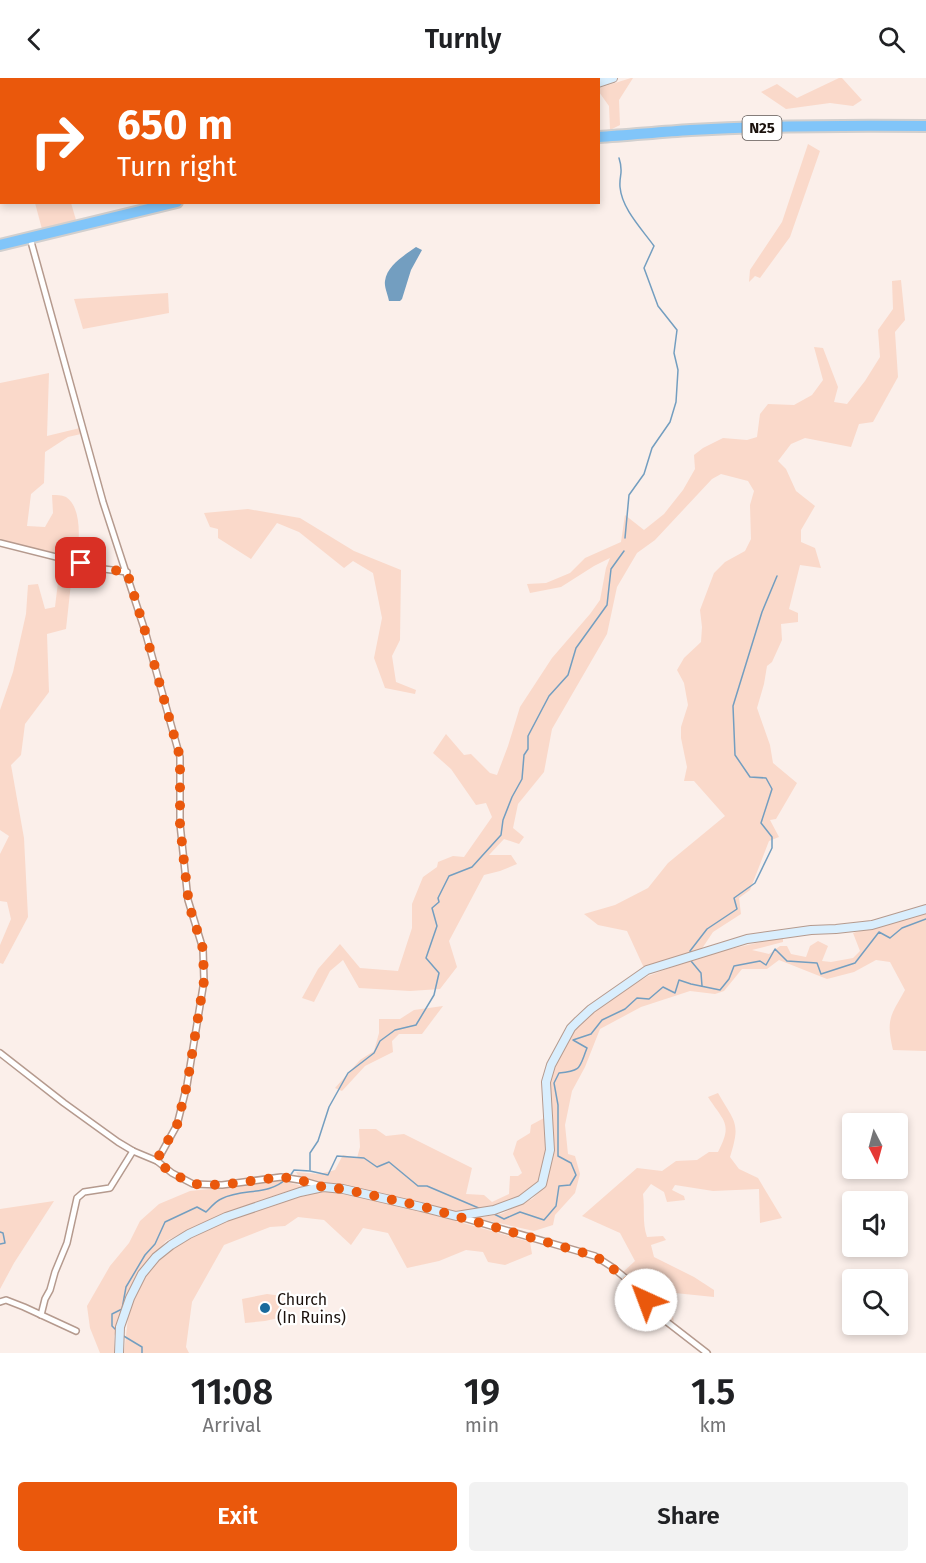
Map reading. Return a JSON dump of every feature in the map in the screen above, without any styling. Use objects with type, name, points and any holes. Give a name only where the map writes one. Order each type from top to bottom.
[{"type":"highway","name":"N25","points":[[600,137],[731,129],[926,126]]},
{"type":"highway","points":[[0,245],[169,204]]},
{"type":"street","points":[[30,238],[103,502],[127,572],[180,757],[180,824],[183,857],[188,900],[203,949],[204,981],[187,1085],[177,1125],[156,1161]]},
{"type":"street","points":[[0,543],[104,569],[127,572]]},
{"type":"street","points":[[456,1216],[494,1210],[521,1200],[542,1184],[550,1150],[546,1082],[551,1065],[571,1028],[591,1009],[648,970],[747,939],[781,933],[872,925],[926,909]]},
{"type":"street","points":[[0,1053],[117,1142],[156,1161],[193,1184],[222,1185],[281,1177],[300,1180],[323,1187],[343,1189],[421,1206],[595,1256],[629,1281],[667,1322],[707,1353]]},
{"type":"street","points":[[41,1315],[54,1272],[67,1243],[77,1198],[84,1192],[110,1188],[133,1151]]},
{"type":"street","points":[[119,1353],[120,1327],[130,1298],[142,1274],[156,1257],[189,1234],[226,1217],[300,1192],[323,1187]]},
{"type":"street","points":[[0,1302],[6,1300],[76,1331]]},
{"type":"shaded area","points":[[633,78],[619,100],[620,125],[610,130],[609,106],[600,93],[600,88]]},
{"type":"shaded area","points":[[842,78],[862,100],[853,106],[830,103],[786,109],[761,92],[777,84],[797,98]]},
{"type":"shaded area","points":[[808,144],[820,151],[790,237],[760,278],[755,276],[749,282],[750,270],[782,222]]},
{"type":"shaded area","points":[[35,204],[71,204],[76,220],[42,229]]},
{"type":"shaded area","points":[[901,280],[905,320],[895,332],[898,377],[873,422],[859,424],[851,447],[805,438],[791,444],[778,461],[786,469],[796,491],[815,506],[801,530],[801,542],[815,548],[821,568],[800,565],[789,609],[798,613],[798,622],[781,624],[782,640],[772,662],[767,666],[757,708],[770,745],[773,763],[797,783],[776,819],[770,820],[779,837],[769,841],[750,890],[739,898],[741,914],[713,932],[701,950],[644,968],[627,931],[598,925],[584,914],[615,905],[648,888],[668,863],[725,816],[694,781],[684,781],[687,767],[681,727],[688,705],[684,683],[677,670],[684,658],[701,642],[700,610],[714,573],[725,562],[745,551],[751,539],[750,505],[754,491],[748,481],[721,474],[712,479],[655,540],[637,553],[617,587],[607,634],[552,729],[544,772],[518,804],[513,828],[524,837],[519,844],[504,839],[489,855],[511,855],[517,864],[484,875],[449,941],[457,967],[440,989],[410,991],[359,988],[343,960],[330,971],[314,1002],[302,998],[318,969],[340,944],[360,968],[398,971],[412,928],[412,904],[423,877],[437,867],[438,862],[453,856],[464,857],[492,817],[486,803],[476,805],[451,769],[433,753],[446,734],[464,755],[471,754],[490,773],[497,775],[520,707],[552,658],[600,600],[610,558],[561,587],[530,593],[527,584],[546,583],[570,573],[585,558],[621,542],[625,515],[644,530],[664,514],[683,490],[695,469],[694,455],[723,438],[747,440],[757,437],[760,414],[768,404],[794,405],[812,395],[823,380],[814,347],[823,348],[838,387],[834,402],[847,404],[880,357],[878,330],[893,309],[892,281]]},
{"type":"shaded area","points":[[168,293],[169,313],[83,329],[74,299]]},
{"type":"shaded area","points":[[49,373],[47,436],[80,428],[81,434],[68,437],[45,452],[44,483],[31,494],[27,526],[45,527],[53,513],[52,495],[66,497],[75,508],[77,516],[79,534],[76,557],[0,541],[0,383]]},
{"type":"shaded area","points":[[248,509],[300,518],[354,551],[401,570],[400,640],[392,656],[396,682],[416,690],[415,694],[385,688],[374,658],[382,618],[373,573],[353,561],[344,568],[299,532],[277,523],[251,559],[218,538],[218,529],[210,527],[204,513]]},
{"type":"shaded area","points":[[58,582],[71,583],[66,629],[47,634],[49,692],[25,724],[21,755],[11,765],[24,838],[28,917],[3,964],[0,963],[0,945],[11,919],[7,902],[0,901],[0,854],[9,836],[0,830],[0,710],[13,672],[26,614],[28,585],[38,584],[45,609],[55,607]]},
{"type":"shaded area","points":[[926,912],[926,1051],[893,1050],[890,1031],[891,1018],[905,990],[890,962],[876,960],[854,972],[827,979],[779,960],[767,969],[742,969],[724,991],[715,994],[690,991],[641,1007],[600,1029],[585,1067],[572,1091],[565,1125],[568,1154],[575,1156],[580,1174],[575,1193],[555,1215],[553,1225],[534,1231],[476,1218],[501,1214],[532,1199],[546,1185],[555,1150],[549,1099],[550,1080],[555,1064],[575,1027],[602,1003],[648,976],[704,955],[783,937],[783,942],[752,950],[769,954],[780,946],[787,946],[791,954],[806,957],[810,946],[818,941],[828,946],[822,961],[831,962],[853,958],[860,951],[853,933]]},
{"type":"shaded area","points":[[443,1006],[422,1034],[399,1034],[392,1041],[393,1052],[365,1066],[342,1091],[335,1088],[360,1060],[374,1051],[379,1033],[379,1019],[400,1019],[414,1010]]},
{"type":"shaded area","points":[[718,1093],[736,1129],[730,1157],[739,1169],[758,1178],[782,1218],[760,1223],[759,1189],[713,1191],[675,1185],[672,1190],[684,1196],[685,1200],[667,1202],[664,1192],[651,1184],[643,1194],[645,1232],[647,1237],[663,1236],[666,1240],[651,1245],[654,1257],[714,1290],[714,1297],[675,1293],[671,1305],[674,1322],[623,1272],[635,1261],[620,1233],[582,1216],[637,1168],[662,1171],[676,1161],[697,1160],[709,1152],[718,1152],[726,1128],[708,1097]]},
{"type":"shaded area","points":[[544,1118],[548,1150],[540,1182],[521,1198],[493,1208],[459,1213],[299,1177],[296,1172],[319,1174],[335,1170],[343,1155],[357,1158],[360,1147],[359,1129],[376,1129],[386,1136],[404,1134],[472,1168],[466,1194],[484,1195],[492,1202],[509,1194],[510,1176],[518,1176],[522,1173],[513,1154],[517,1141],[530,1133],[531,1125]]},
{"type":"shaded area","points":[[279,1180],[306,1187],[222,1214],[166,1241],[139,1272],[127,1308],[114,1336],[114,1353],[100,1353],[90,1328],[87,1306],[110,1266],[129,1243],[140,1221],[159,1204],[190,1191]]},
{"type":"shaded area","points":[[324,1189],[417,1210],[530,1242],[532,1254],[505,1265],[488,1262],[483,1252],[466,1250],[439,1261],[407,1268],[388,1233],[363,1228],[351,1245],[324,1220],[298,1217],[285,1226],[270,1227],[224,1245],[192,1302],[186,1347],[189,1353],[124,1353],[129,1309],[145,1275],[172,1248],[224,1222]]},
{"type":"shaded area","points":[[54,1201],[14,1263],[0,1289],[0,1209]]},
{"type":"shaded area","points":[[267,1294],[282,1296],[283,1317],[245,1323],[242,1299]]},
{"type":"water","points":[[416,247],[422,250],[411,270],[402,299],[389,301],[385,286],[386,275],[397,261]]},
{"type":"waterway","points":[[619,158],[620,187],[624,203],[654,246],[644,268],[658,306],[677,330],[674,353],[678,370],[676,402],[670,422],[652,448],[644,474],[629,495],[625,538]]},
{"type":"waterway","points":[[310,1170],[310,1153],[318,1141],[329,1107],[348,1073],[374,1053],[380,1041],[395,1030],[416,1025],[434,995],[439,973],[426,958],[437,926],[432,908],[439,902],[438,898],[449,876],[472,867],[501,835],[503,820],[522,779],[528,736],[549,696],[568,675],[576,648],[607,605],[611,569],[624,551]]},
{"type":"waterway","points":[[691,954],[690,951],[707,929],[737,909],[734,898],[755,883],[772,848],[772,837],[761,823],[772,789],[766,778],[750,777],[735,755],[733,706],[762,612],[777,576]]},
{"type":"waterway","points":[[494,1214],[504,1219],[520,1212],[544,1220],[556,1206],[559,1186],[570,1185],[576,1175],[571,1163],[558,1156],[558,1105],[554,1083],[559,1073],[572,1071],[581,1064],[587,1048],[573,1040],[591,1034],[602,1020],[625,1009],[637,998],[649,999],[663,987],[675,993],[679,980],[720,990],[729,979],[734,966],[760,961],[766,965],[775,949],[787,961],[817,963],[821,974],[855,963],[879,932],[890,938],[902,928],[926,919]]},
{"type":"waterway","points":[[691,959],[701,973],[702,986]]},
{"type":"waterway","points":[[290,1176],[294,1170],[328,1175],[337,1156],[364,1158],[377,1167],[389,1162],[418,1186],[427,1186],[481,1209]]},
{"type":"waterway","points":[[116,1330],[112,1326],[112,1314],[122,1309],[126,1287],[145,1255],[155,1244],[165,1222],[197,1207],[206,1212],[221,1199],[271,1188],[286,1179]]},
{"type":"waterway","points":[[0,1232],[3,1233],[5,1243],[0,1244]]},
{"type":"waterway","points":[[122,1335],[142,1347],[142,1353]]},
{"type":"place","name":"Church (In Ruins)","points":[[265,1308]]},
{"type":"route","points":[[81,563],[127,572],[180,757],[179,802],[184,862],[189,905],[203,949],[204,981],[187,1085],[177,1125],[156,1161],[193,1184],[222,1185],[281,1177],[421,1206],[595,1256],[629,1281],[646,1300]]}]
